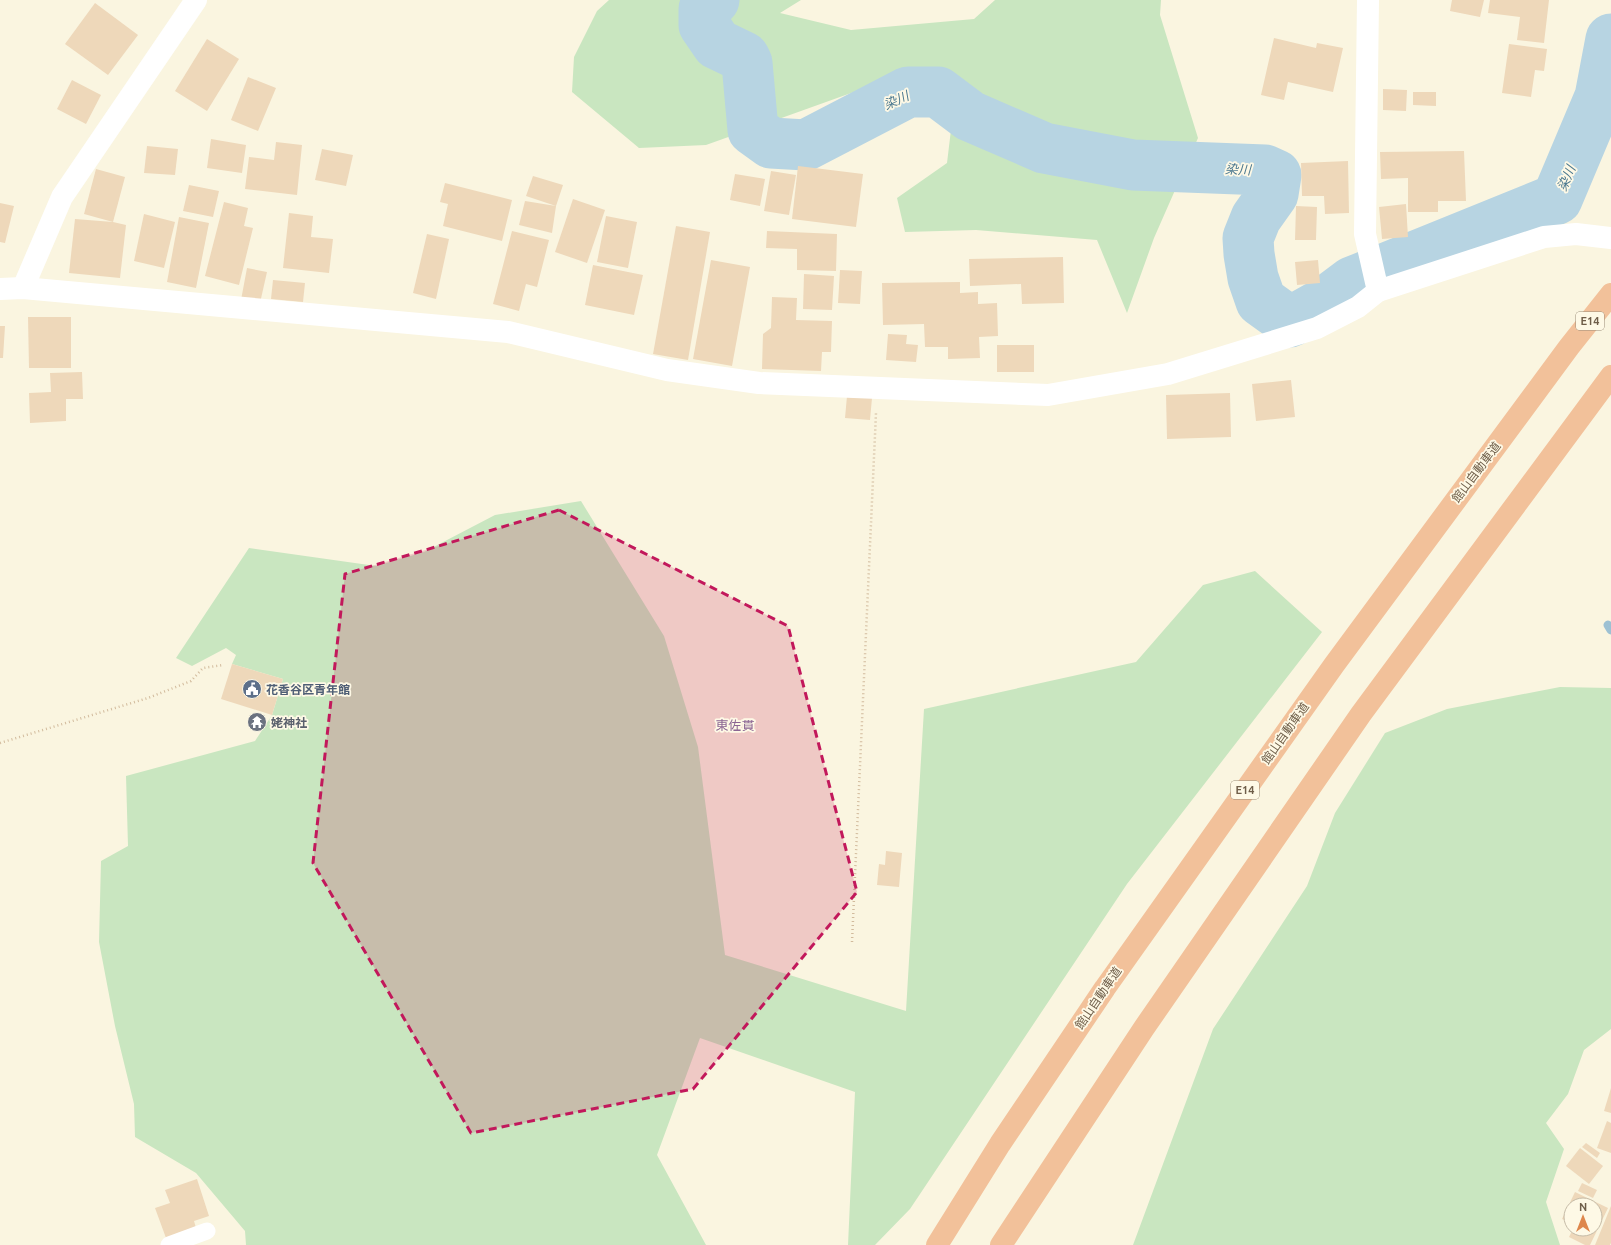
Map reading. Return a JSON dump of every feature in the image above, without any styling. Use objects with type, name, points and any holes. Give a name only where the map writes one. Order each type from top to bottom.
[{"type":"highway","name":"館山自動車道","points":[[937,1245],[1000,1144],[1118,969],[1334,665],[1569,347],[1611,294]]},
{"type":"highway","points":[[1001,1245],[1144,1028],[1361,714],[1610,378]]},
{"type":"street","points":[[23,288],[62,197],[196,0]]},
{"type":"street","points":[[1368,0],[1365,234],[1377,285]]},
{"type":"street","points":[[0,289],[23,288],[508,332],[686,374],[759,383],[1048,395],[1168,374],[1317,328],[1358,307],[1377,285],[1544,237],[1576,234],[1611,238]]},
{"type":"lane","points":[[169,1245],[206,1231]]},
{"type":"path","points":[[852,942],[877,388]]},
{"type":"path","points":[[0,742],[79,718],[114,710],[191,681],[203,668],[223,665]]},
{"type":"highlighted area","points":[[559,510],[788,626],[857,892],[693,1089],[471,1133],[313,863],[345,574]]},
{"type":"green space","points":[[609,0],[801,0],[780,13],[851,30],[974,19],[995,0],[1161,0],[1160,15],[1198,138],[1154,238],[1127,313],[1097,240],[976,230],[905,232],[897,198],[947,163],[957,80],[920,71],[865,88],[706,145],[639,148],[572,92],[574,57],[597,11]]},
{"type":"green space","points":[[581,501],[664,636],[698,747],[725,955],[906,1011],[924,709],[1136,662],[1203,585],[1255,571],[1322,632],[1127,884],[910,1209],[875,1245],[848,1245],[855,1092],[700,1038],[657,1155],[706,1245],[246,1245],[245,1231],[196,1173],[135,1137],[134,1104],[115,1026],[99,942],[101,861],[128,846],[126,776],[255,741],[272,715],[283,679],[232,664],[236,655],[226,648],[192,666],[176,658],[249,548],[376,566],[424,552],[495,515]]},
{"type":"green space","points":[[1560,687],[1611,688],[1611,1029],[1584,1050],[1568,1094],[1546,1123],[1564,1149],[1546,1202],[1560,1245],[1133,1245],[1213,1029],[1307,886],[1335,813],[1385,733],[1447,709]]},
{"type":"building","points":[[1452,0],[1484,0],[1480,17],[1450,11]]},
{"type":"building","points":[[1490,0],[1549,0],[1544,43],[1517,40],[1520,17],[1488,13]]},
{"type":"building","points":[[95,3],[138,35],[108,75],[65,44]]},
{"type":"building","points":[[1274,38],[1316,48],[1317,43],[1343,48],[1333,92],[1288,82],[1284,100],[1261,95]]},
{"type":"building","points":[[207,39],[239,59],[207,111],[175,91]]},
{"type":"building","points":[[1509,44],[1547,49],[1544,71],[1535,70],[1531,97],[1502,93]]},
{"type":"building","points":[[248,77],[276,88],[258,131],[231,120]]},
{"type":"building","points":[[72,80],[101,95],[86,124],[57,109]]},
{"type":"building","points":[[1383,89],[1407,90],[1406,111],[1383,110]]},
{"type":"building","points":[[1413,92],[1436,92],[1436,106],[1413,105]]},
{"type":"building","points":[[211,139],[246,145],[242,173],[207,168]]},
{"type":"building","points":[[276,142],[302,145],[297,195],[245,189],[249,157],[274,160]]},
{"type":"building","points":[[147,146],[178,149],[175,175],[144,173]]},
{"type":"building","points":[[322,149],[353,155],[346,186],[315,180]]},
{"type":"building","points":[[1464,151],[1466,201],[1438,201],[1438,212],[1408,212],[1408,178],[1381,179],[1380,152]]},
{"type":"building","points":[[1348,161],[1349,213],[1325,214],[1324,196],[1302,196],[1301,163]]},
{"type":"building","points":[[798,166],[863,174],[856,227],[792,219]]},
{"type":"building","points":[[96,169],[125,177],[113,222],[84,214]]},
{"type":"building","points":[[771,171],[796,175],[789,215],[764,211]]},
{"type":"building","points":[[735,174],[765,179],[760,206],[730,200]]},
{"type":"building","points":[[533,176],[563,185],[556,206],[526,196]]},
{"type":"building","points":[[445,183],[512,200],[502,241],[443,226],[448,204],[440,202]]},
{"type":"building","points":[[189,185],[219,191],[213,217],[183,211]]},
{"type":"building","points":[[573,199],[605,210],[587,263],[555,252]]},
{"type":"building","points":[[525,201],[556,206],[552,233],[519,225]]},
{"type":"building","points":[[224,202],[248,208],[244,226],[253,228],[239,285],[205,276]]},
{"type":"building","points":[[0,203],[14,206],[5,243],[0,242]]},
{"type":"building","points":[[1406,204],[1408,237],[1382,239],[1379,207]]},
{"type":"building","points":[[1296,206],[1317,207],[1316,240],[1295,240]]},
{"type":"building","points":[[289,213],[313,216],[311,237],[333,239],[329,273],[283,268]]},
{"type":"building","points":[[144,214],[175,222],[164,268],[134,261]]},
{"type":"building","points":[[606,216],[637,222],[628,268],[597,262]]},
{"type":"building","points":[[179,217],[209,223],[196,288],[167,282]]},
{"type":"building","points":[[75,219],[113,222],[126,225],[120,278],[69,273]]},
{"type":"building","points":[[676,226],[710,232],[688,360],[653,354]]},
{"type":"building","points":[[512,231],[549,240],[537,287],[526,284],[519,311],[493,304]]},
{"type":"building","points":[[767,231],[837,234],[836,271],[797,270],[797,249],[766,248]]},
{"type":"building","points":[[427,234],[449,239],[436,299],[413,293]]},
{"type":"building","points":[[1063,257],[1064,303],[1022,304],[1021,284],[970,286],[969,259]]},
{"type":"building","points":[[711,260],[750,267],[732,366],[693,359]]},
{"type":"building","points":[[1318,260],[1320,283],[1297,285],[1295,262]]},
{"type":"building","points":[[593,265],[643,275],[634,315],[585,305]]},
{"type":"building","points":[[247,268],[267,272],[260,303],[241,300]]},
{"type":"building","points":[[840,270],[862,271],[860,304],[838,303]]},
{"type":"building","points":[[804,274],[834,276],[832,310],[803,309]]},
{"type":"building","points":[[273,280],[305,283],[303,302],[271,299]]},
{"type":"building","points":[[960,282],[960,293],[978,292],[978,304],[997,303],[998,336],[979,337],[980,358],[948,359],[948,347],[925,347],[924,324],[883,325],[882,283]]},
{"type":"building","points":[[772,297],[797,298],[796,320],[832,321],[831,352],[822,352],[821,371],[762,369],[763,334],[771,328]]},
{"type":"building","points":[[28,317],[71,317],[71,368],[29,368]]},
{"type":"building","points":[[0,326],[5,326],[3,358],[0,358]]},
{"type":"building","points":[[888,334],[907,335],[906,344],[918,345],[916,362],[886,360]]},
{"type":"building","points":[[997,345],[1034,345],[1034,372],[997,372]]},
{"type":"building","points":[[82,372],[83,399],[66,399],[66,421],[30,423],[29,393],[51,392],[50,373]]},
{"type":"building","points":[[1291,380],[1295,417],[1256,421],[1252,384]]},
{"type":"building","points":[[1230,393],[1231,437],[1167,439],[1166,395]]},
{"type":"building","points":[[847,396],[872,398],[870,420],[845,418]]},
{"type":"building","name":"花香谷区青年館","points":[[232,664],[283,679],[272,715],[221,699]]},
{"type":"building","name":"姥神社","points":[[254,716],[263,719],[261,727],[251,724]]},
{"type":"building","points":[[886,851],[902,853],[899,887],[877,885],[879,864],[885,865]]},
{"type":"building","points":[[1611,1088],[1611,1113],[1604,1111]]},
{"type":"building","points":[[1607,1121],[1611,1123],[1611,1153],[1597,1148]]},
{"type":"building","points":[[1586,1143],[1600,1153],[1597,1158],[1582,1147]]},
{"type":"building","points":[[1580,1148],[1603,1166],[1589,1184],[1566,1166]]},
{"type":"building","points":[[197,1179],[209,1216],[194,1221],[196,1228],[166,1238],[155,1208],[170,1203],[165,1190]]},
{"type":"building","points":[[1582,1183],[1597,1190],[1594,1197],[1578,1191]]},
{"type":"building","points":[[1575,1192],[1585,1197],[1573,1197]]},
{"type":"building","points":[[1603,1206],[1608,1208],[1603,1218]]},
{"type":"building","points":[[1611,1206],[1611,1243],[1610,1245],[1595,1245],[1598,1237],[1603,1237],[1603,1226]]},
{"type":"building","points":[[1569,1237],[1594,1237],[1590,1245],[1585,1245]]},
{"type":"waterway","name":"染川","points":[[714,0],[704,9],[704,25],[717,44],[744,57],[747,63],[753,130],[771,143],[806,145],[908,92],[938,92],[970,116],[1044,148],[1133,165],[1265,170],[1276,175],[1273,194],[1256,218],[1248,238],[1249,254],[1253,278],[1261,301],[1290,322],[1324,303],[1352,282],[1557,199],[1600,97],[1611,39]]},
{"type":"waterway","points":[[1608,625],[1611,630]]},
{"type":"place","name":"花香谷区青年館","points":[[252,689]]},
{"type":"place","name":"姥神社","points":[[257,722]]},
{"type":"district","name":"東佐貫","points":[[735,725]]}]
